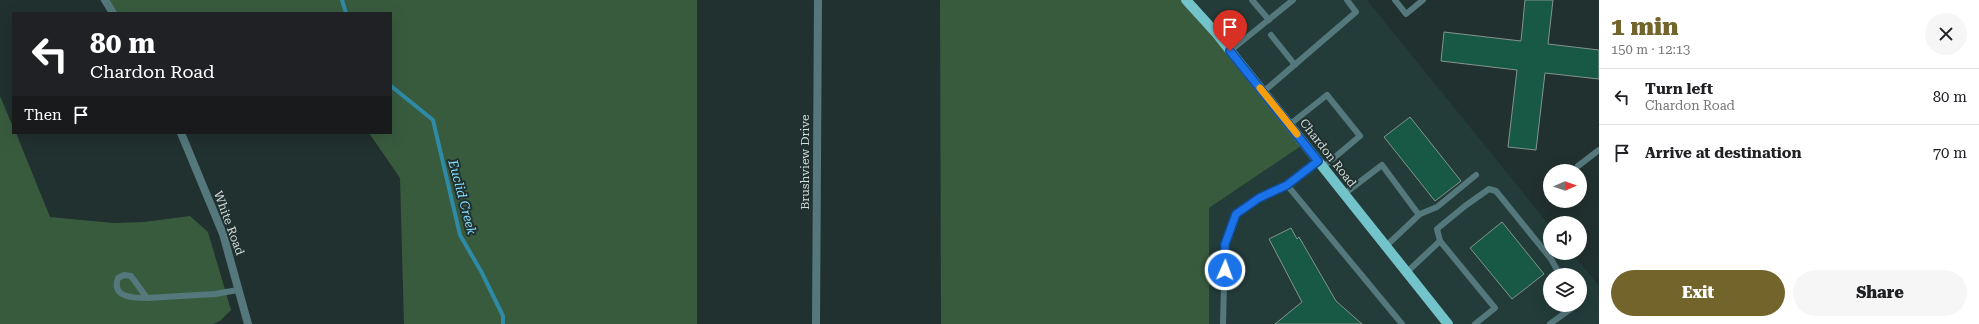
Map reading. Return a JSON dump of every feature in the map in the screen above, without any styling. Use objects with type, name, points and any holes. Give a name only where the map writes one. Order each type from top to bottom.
[{"type":"main road","name":"Chardon Road","points":[[1191,2],[1448,324]]},
{"type":"street","points":[[105,0],[112,12]]},
{"type":"street","name":"Brushview Drive","points":[[816,324],[818,0]]},
{"type":"street","name":"White Road","points":[[180,134],[223,234],[248,324]]},
{"type":"lane","points":[[1252,0],[1269,20]]},
{"type":"lane","points":[[1230,51],[1293,0]]},
{"type":"lane","points":[[1263,92],[1356,12],[1347,0]]},
{"type":"lane","points":[[1395,0],[1406,14],[1422,0]]},
{"type":"lane","points":[[1271,35],[1295,65]]},
{"type":"lane","points":[[1222,324],[1225,244],[1236,214],[1259,198],[1287,185],[1321,164],[1360,136],[1327,95],[1289,124]]},
{"type":"lane","points":[[1581,164],[1599,150]]},
{"type":"lane","points":[[1344,194],[1382,165],[1418,215]]},
{"type":"lane","points":[[1386,246],[1418,215],[1437,207],[1476,175]]},
{"type":"lane","points":[[1287,185],[1402,324]]},
{"type":"lane","points":[[1475,324],[1494,308],[1440,241],[1437,229],[1465,206],[1489,190],[1496,191],[1551,259],[1556,268]]},
{"type":"lane","points":[[1407,272],[1440,241]]},
{"type":"lane","points":[[147,298],[131,276],[124,275],[118,278],[116,284],[118,291],[123,296],[130,298],[147,298],[215,294],[238,290]]},
{"type":"lane","points":[[1550,324],[1566,312]]},
{"type":"shaded area","points":[[1186,0],[1367,0],[1543,217],[1543,260],[1578,260],[1584,268],[1543,268],[1543,312],[1587,312],[1587,271],[1599,286],[1599,324],[1209,324],[1209,208],[1304,144]]},
{"type":"green space","points":[[105,0],[697,0],[697,324],[404,324],[400,178],[370,134],[392,134],[392,12],[112,12]]},
{"type":"green space","points":[[940,0],[1186,0],[1304,144],[1209,208],[1209,324],[941,324]]},
{"type":"green space","points":[[0,96],[12,125],[12,134],[16,134],[50,217],[114,223],[144,222],[190,216],[208,232],[231,310],[220,321],[213,324],[0,324]]},
{"type":"building","points":[[1525,0],[1553,0],[1548,44],[1599,50],[1599,79],[1545,73],[1536,150],[1508,147],[1517,70],[1441,61],[1444,32],[1521,41]]},
{"type":"building","points":[[1410,117],[1461,181],[1435,201],[1384,137]]},
{"type":"building","points":[[1502,222],[1543,273],[1543,275],[1512,299],[1470,248]]},
{"type":"building","points":[[1291,228],[1297,239],[1299,237],[1336,301],[1362,324],[1275,324],[1302,302],[1269,239]]},
{"type":"waterway","name":"Euclid Creek","points":[[342,0],[346,12]]},
{"type":"waterway","name":"Euclid Creek","points":[[392,87],[433,120],[460,235],[482,273],[503,316],[503,324]]},
{"type":"slow traffic","points":[[1260,88],[1297,134]]},
{"type":"route","points":[[1225,270],[1225,244],[1236,214],[1259,198],[1287,185],[1318,161],[1230,51]]}]
